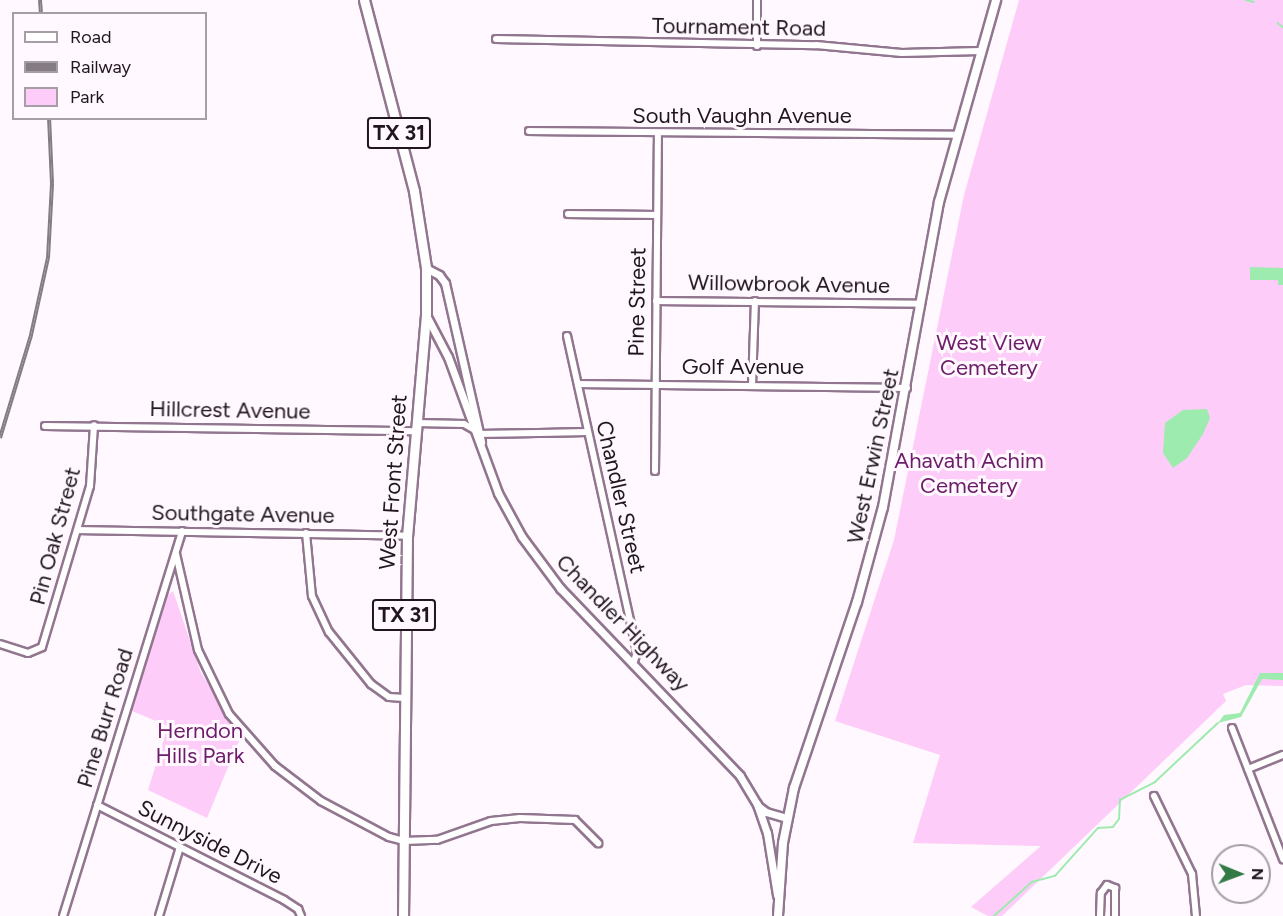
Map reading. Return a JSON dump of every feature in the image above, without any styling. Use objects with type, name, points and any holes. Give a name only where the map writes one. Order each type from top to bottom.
[{"type":"main road","name":"TX 31","points":[[364,0],[414,191],[426,268]]},
{"type":"main road","name":"West Erwin Street","points":[[778,916],[787,818],[802,758],[868,564],[907,388],[921,304],[956,135],[996,0]]},
{"type":"main road","name":"West Front Street","points":[[403,916],[407,536],[426,315],[426,268]]},
{"type":"street","points":[[757,0],[757,46]]},
{"type":"street","name":"Tournament Road","points":[[496,39],[757,46],[816,45],[892,53],[980,51]]},
{"type":"street","name":"South Vaughn Avenue","points":[[529,131],[956,135]]},
{"type":"street","name":"Pine Street","points":[[655,471],[653,385],[658,133]]},
{"type":"street","points":[[568,214],[656,215]]},
{"type":"street","name":"Chandler Highway","points":[[426,268],[445,283],[476,432]]},
{"type":"street","name":"Willowbrook Avenue","points":[[656,300],[921,304]]},
{"type":"street","points":[[752,386],[755,302]]},
{"type":"street","name":"Chandler Highway","points":[[426,315],[448,357],[504,505],[532,554],[560,588],[726,758],[757,804],[766,812],[787,818]]},
{"type":"street","name":"Chandler Street","points":[[567,336],[638,652],[633,664]]},
{"type":"street","name":"Golf Avenue","points":[[579,384],[907,388]]},
{"type":"street","name":"Pin Oak Street","points":[[0,644],[36,652],[42,646],[93,474],[94,425]]},
{"type":"street","name":"Hillcrest Avenue","points":[[45,426],[416,427],[476,432],[588,432]]},
{"type":"street","name":"Southgate Avenue","points":[[78,530],[407,536]]},
{"type":"street","name":"Pine Burr Road","points":[[63,916],[182,531]]},
{"type":"street","points":[[306,533],[312,596],[329,632],[371,684],[389,697],[405,698]]},
{"type":"street","points":[[176,554],[198,650],[229,714],[275,766],[338,811],[404,841],[438,840],[498,820],[520,818],[575,820],[598,843]]},
{"type":"street","points":[[1232,728],[1281,848],[1283,859]]},
{"type":"street","points":[[1248,769],[1283,755]]},
{"type":"street","points":[[1154,796],[1194,879],[1196,916]]},
{"type":"street","name":"Chandler Highway","points":[[757,804],[771,850],[778,904]]},
{"type":"street","name":"Sunnyside Drive","points":[[97,805],[284,900],[298,909],[301,916]]},
{"type":"street","points":[[159,916],[180,847]]},
{"type":"street","points":[[1100,916],[1101,893],[1107,885],[1114,888],[1115,916]]},
{"type":"green space","points":[[1019,0],[1283,0],[1283,686],[1246,685],[1223,694],[1226,701],[1002,916],[988,916],[971,907],[1041,846],[913,843],[940,755],[835,721],[894,540],[964,195]]},
{"type":"green space","name":"Herndon Hills Park","points":[[173,591],[201,673],[241,736],[207,818],[148,790],[168,726],[132,711],[168,595]]},
{"type":"shaded area","points":[[1250,267],[1283,268],[1283,285],[1278,285],[1278,280],[1250,280]]},
{"type":"shaded area","points":[[1207,409],[1210,418],[1203,434],[1187,458],[1173,468],[1163,453],[1165,423],[1183,410]]},
{"type":"shaded area","points":[[1260,673],[1283,673],[1283,680],[1262,679],[1241,717],[1218,723],[1224,715],[1240,713]]},
{"type":"waterway","points":[[1246,0],[1254,2]]},
{"type":"waterway","points":[[1278,23],[1283,27]]},
{"type":"waterway","points":[[994,916],[1032,882],[1055,876],[1098,828],[1113,827],[1119,819],[1120,800],[1155,782],[1218,723]]},
{"type":"railway","points":[[40,0],[41,12]]},
{"type":"railway","points":[[0,438],[31,335],[48,258],[52,183],[49,120]]},
{"type":"park label","name":"West View Cemetery","points":[[989,354]]},
{"type":"park label","name":"Ahavath Achim Cemetery","points":[[969,473]]}]
